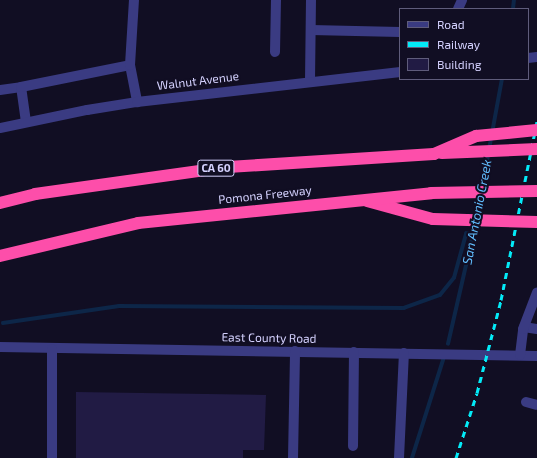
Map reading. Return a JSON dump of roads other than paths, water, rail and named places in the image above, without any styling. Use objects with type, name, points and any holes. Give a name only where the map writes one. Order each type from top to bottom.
[{"type":"highway","points":[[434,154],[476,136],[537,130]]},
{"type":"highway","name":"CA 60","points":[[0,203],[35,194],[228,167],[537,149]]},
{"type":"highway","name":"Pomona Freeway","points":[[0,256],[138,222],[358,198],[431,192],[537,191]]},
{"type":"highway","points":[[358,198],[433,219],[537,222]]},
{"type":"street","points":[[134,0],[130,65],[137,102]]},
{"type":"street","points":[[275,52],[276,0]]},
{"type":"street","points":[[310,82],[312,0]]},
{"type":"street","points":[[311,30],[399,32]]},
{"type":"street","points":[[0,90],[130,65]]},
{"type":"street","name":"Walnut Avenue","points":[[0,128],[137,102],[399,72]]},
{"type":"street","points":[[21,87],[26,122]]},
{"type":"street","points":[[520,355],[524,327],[537,293]]},
{"type":"street","points":[[524,327],[537,329]]},
{"type":"street","name":"East County Road","points":[[0,347],[537,356]]},
{"type":"street","points":[[52,348],[52,458]]},
{"type":"street","points":[[293,458],[295,351]]},
{"type":"street","points":[[353,446],[354,352]]},
{"type":"street","points":[[399,458],[404,353]]},
{"type":"street","points":[[526,402],[537,405]]},
{"type":"waterway","name":"San Antonio Creek","points":[[513,8],[514,0]]},
{"type":"waterway","name":"San Antonio Creek","points":[[448,344],[475,226],[502,80]]},
{"type":"waterway","points":[[3,323],[119,306],[404,308],[440,295],[454,278],[466,234],[474,233]]},
{"type":"waterway","name":"San Antonio Creek","points":[[412,458],[443,360]]},
{"type":"railway","points":[[456,458],[477,393],[501,300],[537,121]]}]
